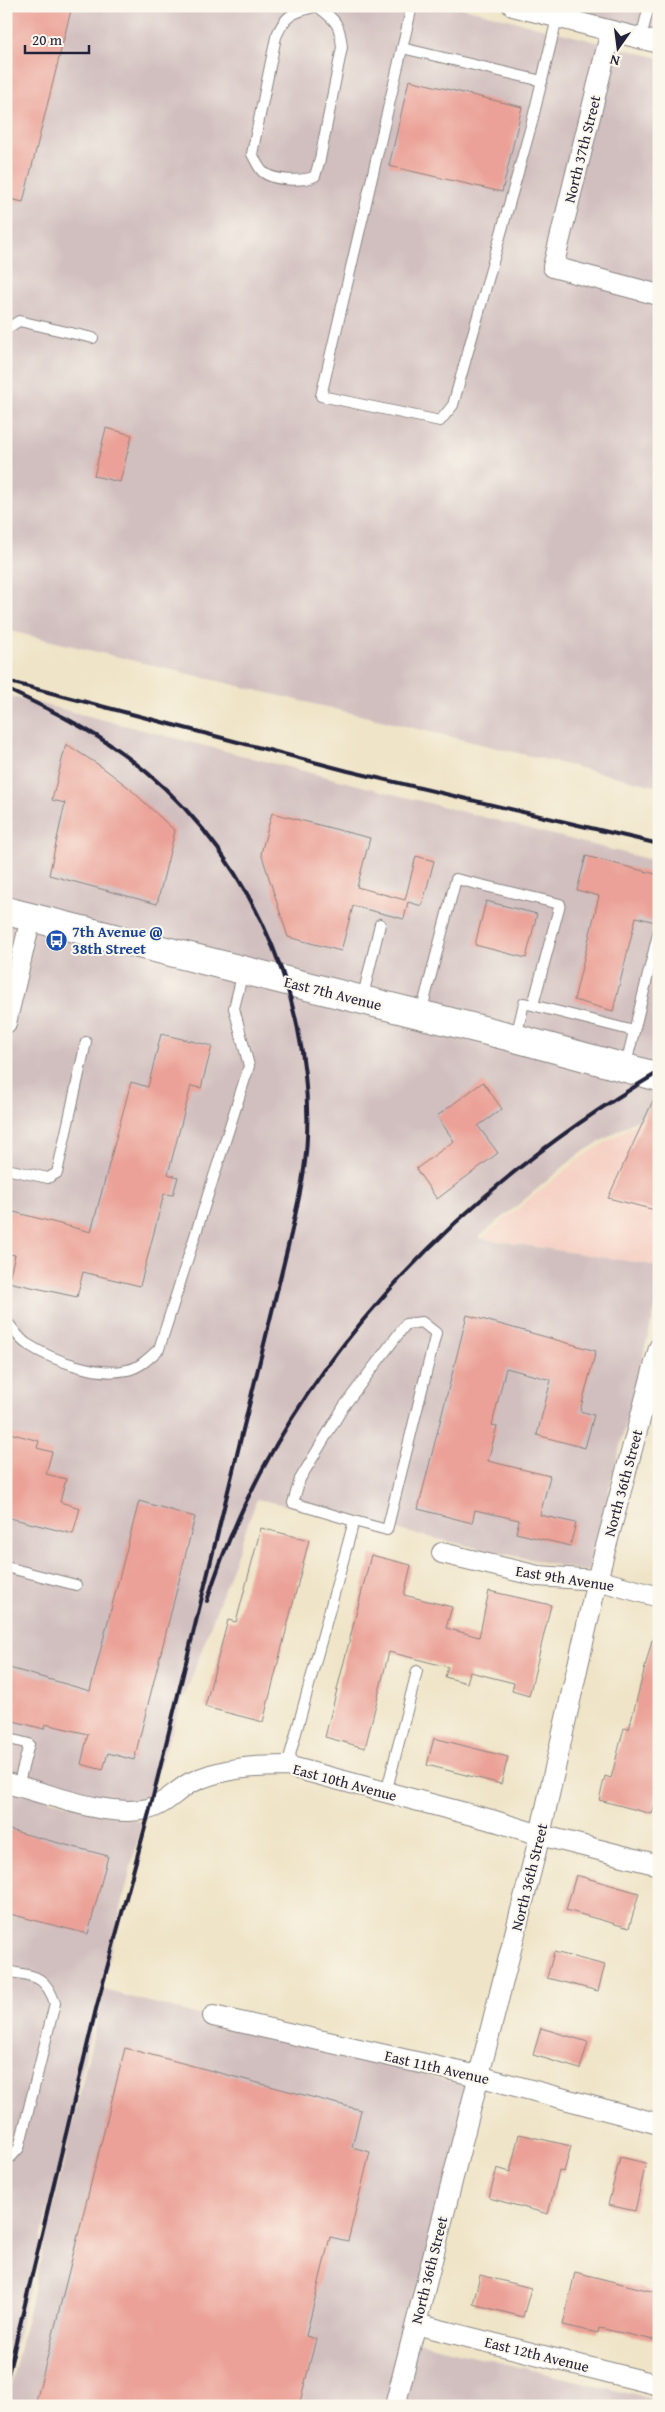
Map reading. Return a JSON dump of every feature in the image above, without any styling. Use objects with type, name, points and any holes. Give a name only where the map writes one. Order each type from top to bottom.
[{"type":"street","points":[[513,6],[650,41]]},
{"type":"street","name":"North 37th Street","points":[[611,31],[553,268],[659,295]]},
{"type":"street","points":[[6,1023],[18,914]]},
{"type":"street","name":"East 7th Avenue","points":[[18,914],[420,1016],[515,1038],[659,1077]]},
{"type":"street","name":"North 36th Street","points":[[395,2406],[540,1836],[597,1580],[659,1348]]},
{"type":"street","name":"East 9th Avenue","points":[[442,1553],[538,1576],[597,1580],[659,1597]]},
{"type":"street","name":"East 10th Avenue","points":[[12,1784],[103,1809],[150,1809],[190,1783],[223,1770],[252,1766],[287,1766],[386,1794],[495,1821],[540,1836],[659,1865]]},
{"type":"street","name":"East 11th Avenue","points":[[213,2016],[478,2076],[659,2124]]},
{"type":"street","name":"East 12th Avenue","points":[[416,2324],[659,2385]]},
{"type":"lane","points":[[317,6],[335,20],[341,31],[342,47],[320,159],[315,176],[305,181],[281,178],[263,172],[252,154],[276,37],[282,22],[292,13],[317,6]]},
{"type":"lane","points":[[412,6],[321,396],[440,422],[453,405],[558,18]]},
{"type":"lane","points":[[649,6],[650,41]]},
{"type":"lane","points":[[402,48],[542,81]]},
{"type":"lane","points":[[6,329],[19,321],[93,338]]},
{"type":"lane","points":[[420,1016],[456,879],[560,904],[533,1005]]},
{"type":"lane","points":[[361,1001],[380,924]]},
{"type":"lane","points":[[626,1068],[659,930]]},
{"type":"lane","points":[[6,1321],[26,1344],[70,1364],[109,1372],[129,1370],[145,1362],[159,1349],[248,1066],[234,1008],[243,971]]},
{"type":"lane","points":[[515,1038],[524,1003],[634,1031]]},
{"type":"lane","points":[[6,1169],[48,1178],[57,1172],[86,1042]]},
{"type":"lane","points":[[422,1322],[436,1333],[387,1530],[354,1521],[293,1504],[300,1479],[344,1406],[389,1345],[406,1324],[422,1322]]},
{"type":"lane","points":[[287,1766],[354,1521]]},
{"type":"lane","points":[[6,1567],[76,1585]]},
{"type":"lane","points":[[386,1794],[417,1671]]},
{"type":"lane","points":[[6,1738],[29,1744],[12,1784]]},
{"type":"lane","points":[[6,1971],[38,1978],[49,1986],[55,2002],[19,2148],[11,2157],[6,2157]]},
{"type":"shaded area","points":[[6,6],[456,6],[659,58],[659,787],[6,630]]},
{"type":"shaded area","points":[[531,6],[659,6],[659,11],[653,36]]},
{"type":"shaded area","points":[[6,695],[659,862],[659,1110],[655,1109],[579,1154],[478,1238],[659,1266],[659,1293],[588,1572],[257,1499],[143,1810],[6,1777]]},
{"type":"shaded area","points":[[659,1110],[659,1266],[482,1238],[578,1160]]},
{"type":"shaded area","points":[[6,1789],[142,1822],[6,2383]]},
{"type":"shaded area","points":[[104,1990],[471,2087],[390,2406],[6,2406]]},
{"type":"shaded area","points":[[417,2342],[659,2401],[659,2406],[400,2406]]},
{"type":"building","points":[[6,6],[72,6],[23,202],[6,198]]},
{"type":"building","points":[[409,80],[522,107],[502,192],[389,166]]},
{"type":"building","points":[[106,428],[132,435],[120,482],[94,476]]},
{"type":"building","points":[[66,744],[102,767],[128,787],[175,831],[157,904],[49,875],[65,803],[52,800]]},
{"type":"building","points":[[272,813],[370,838],[357,887],[405,900],[416,856],[434,861],[422,906],[408,902],[404,919],[353,906],[341,951],[288,937],[261,853]]},
{"type":"building","points":[[586,856],[659,875],[659,923],[636,917],[613,1011],[574,1000],[599,896],[577,890]]},
{"type":"building","points":[[486,901],[537,914],[526,958],[475,945]]},
{"type":"building","points":[[161,1034],[212,1046],[201,1088],[191,1086],[168,1174],[178,1177],[173,1195],[164,1194],[140,1286],[83,1272],[77,1297],[8,1282],[15,1255],[6,1253],[6,1210],[91,1232],[131,1082],[148,1087]]},
{"type":"building","points":[[483,1082],[502,1109],[478,1126],[498,1153],[437,1199],[416,1169],[454,1141],[437,1116]]},
{"type":"building","points":[[657,1092],[659,1092],[659,1196],[655,1210],[608,1198]]},
{"type":"building","points":[[467,1315],[596,1351],[580,1411],[594,1415],[585,1448],[537,1435],[551,1380],[506,1368],[492,1425],[497,1426],[488,1461],[550,1476],[540,1515],[576,1523],[570,1546],[516,1533],[519,1520],[475,1510],[472,1523],[418,1509]]},
{"type":"building","points":[[6,1432],[39,1441],[37,1448],[52,1452],[46,1474],[66,1479],[60,1502],[80,1508],[73,1534],[6,1517]]},
{"type":"building","points":[[139,1501],[195,1517],[134,1760],[108,1753],[103,1770],[81,1764],[88,1734],[45,1724],[44,1729],[6,1719],[6,1667],[90,1691]]},
{"type":"building","points":[[261,1528],[309,1540],[263,1722],[205,1707],[228,1620],[236,1622]]},
{"type":"building","points":[[371,1555],[411,1565],[404,1595],[452,1607],[446,1628],[479,1637],[489,1591],[551,1605],[529,1696],[512,1691],[514,1683],[470,1672],[467,1683],[445,1677],[448,1667],[389,1652],[365,1748],[325,1737]]},
{"type":"building","points":[[652,1640],[659,1640],[659,1787],[652,1814],[599,1800],[605,1776],[611,1778],[624,1728],[629,1729]]},
{"type":"building","points":[[434,1738],[508,1757],[501,1784],[427,1765]]},
{"type":"building","points":[[6,1829],[108,1856],[88,1934],[6,1913]]},
{"type":"building","points":[[576,1875],[639,1893],[629,1928],[566,1910]]},
{"type":"building","points":[[554,1952],[605,1965],[598,1991],[547,1978]]},
{"type":"building","points":[[541,2028],[588,2042],[580,2069],[533,2055]]},
{"type":"building","points":[[125,2048],[361,2110],[352,2147],[370,2152],[348,2241],[330,2237],[306,2336],[316,2339],[299,2406],[35,2406]]},
{"type":"building","points":[[519,2134],[571,2146],[564,2172],[559,2171],[548,2214],[489,2198],[497,2168],[510,2172]]},
{"type":"building","points":[[620,2157],[646,2163],[635,2211],[608,2205]]},
{"type":"building","points":[[575,2272],[659,2293],[659,2341],[599,2328],[598,2333],[563,2325]]},
{"type":"building","points":[[480,2275],[531,2288],[523,2317],[473,2304]]},
{"type":"railway","points":[[6,681],[348,771],[659,844]]},
{"type":"railway","points":[[6,689],[66,718],[122,753],[165,788],[202,829],[235,874],[262,922],[283,974],[298,1027],[306,1082],[307,1137],[303,1174],[291,1234],[150,1809],[96,2009],[6,2383]]},
{"type":"railway","points":[[207,1601],[239,1518],[279,1439],[328,1365],[384,1296],[446,1232],[513,1173],[584,1120],[659,1072]]},
{"type":"place","name":"7th Avenue @ 38th Street","points":[[56,940]]}]
